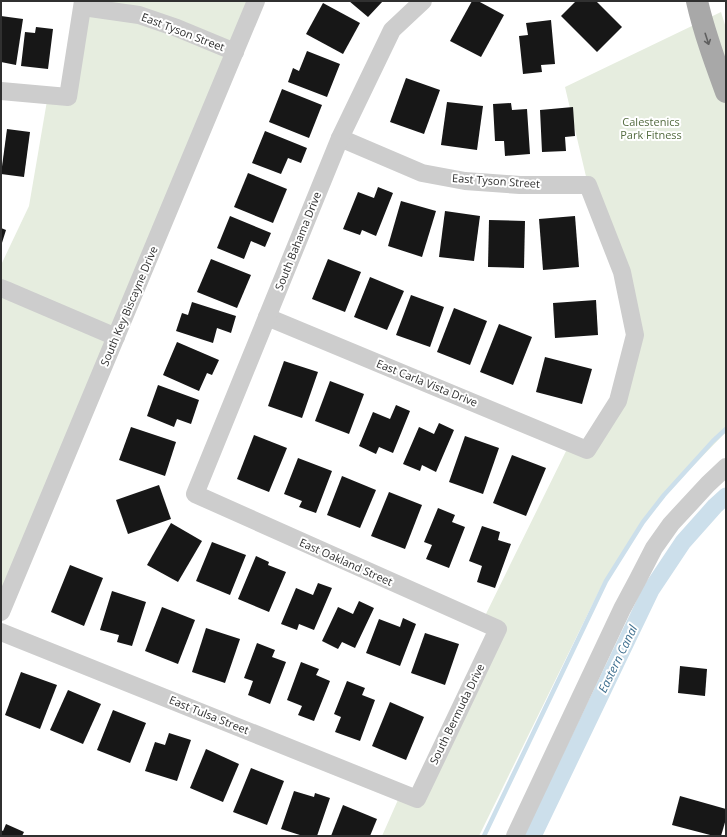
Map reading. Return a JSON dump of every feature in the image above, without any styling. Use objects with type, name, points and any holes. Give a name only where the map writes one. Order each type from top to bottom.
[{"type":"main road","points":[[697,1],[700,17],[726,92]]},
{"type":"street","name":"South Key Biscayne Drive","points":[[1,612],[256,1]]},
{"type":"street","name":"South Bahama Drive","points":[[195,494],[340,138],[392,30],[423,1]]},
{"type":"street","name":"East Tyson Street","points":[[83,4],[139,15],[178,28],[235,52]]},
{"type":"street","points":[[1,91],[68,97],[83,4]]},
{"type":"street","name":"East Tyson Street","points":[[340,138],[422,173],[465,181],[520,185],[588,185],[622,272],[635,335],[618,401],[587,450]]},
{"type":"street","points":[[1,288],[116,337]]},
{"type":"street","name":"East Carla Vista Drive","points":[[267,317],[587,450]]},
{"type":"street","points":[[515,836],[622,609],[654,548],[671,524],[726,467]]},
{"type":"street","name":"East Oakland Street","points":[[195,494],[498,629]]},
{"type":"street","name":"South Bermuda Drive","points":[[417,799],[498,629]]},
{"type":"street","name":"East Tulsa Street","points":[[1,632],[417,799]]},
{"type":"green space","points":[[83,1],[256,1],[1,612],[1,265],[29,206],[48,95],[68,97]]},
{"type":"green space","name":"Calestenics Park Fitness","points":[[721,12],[726,28],[726,432],[652,508],[600,589],[479,836],[382,836],[401,793],[417,799],[498,630],[482,622],[570,443],[587,449],[618,401],[635,335],[588,185],[565,87]]},
{"type":"building","points":[[349,1],[383,1],[368,17]]},
{"type":"building","points":[[472,1],[478,1],[504,15],[481,57],[450,41]]},
{"type":"building","points":[[576,1],[596,1],[622,27],[597,52],[561,16]]},
{"type":"building","points":[[323,3],[360,23],[343,54],[306,34]]},
{"type":"building","points":[[1,16],[23,19],[16,65],[1,62]]},
{"type":"building","points":[[551,20],[555,64],[541,65],[542,72],[523,74],[519,36],[528,35],[526,23]]},
{"type":"building","points":[[36,27],[53,29],[48,69],[21,66],[25,32],[35,33]]},
{"type":"building","points":[[307,51],[340,64],[327,97],[288,82],[293,68],[299,71]]},
{"type":"building","points":[[406,78],[440,90],[424,134],[390,122]]},
{"type":"building","points":[[282,89],[322,105],[309,138],[269,122]]},
{"type":"building","points":[[447,102],[483,106],[477,150],[441,145]]},
{"type":"building","points":[[511,103],[512,110],[527,109],[530,154],[505,156],[504,141],[495,141],[493,104]]},
{"type":"building","points":[[573,107],[575,136],[565,137],[566,151],[542,152],[540,110]]},
{"type":"building","points":[[7,129],[30,132],[24,177],[1,174]]},
{"type":"building","points":[[265,131],[307,148],[301,163],[288,158],[281,174],[252,163]]},
{"type":"building","points":[[248,173],[287,189],[273,223],[234,207]]},
{"type":"building","points":[[378,187],[393,193],[376,236],[362,230],[360,235],[343,229],[358,192],[374,198]]},
{"type":"building","points":[[401,201],[436,211],[422,257],[388,246]]},
{"type":"building","points":[[445,211],[480,216],[474,261],[439,257]]},
{"type":"building","points":[[230,216],[271,233],[265,247],[251,241],[244,259],[217,248]]},
{"type":"building","points":[[575,216],[579,267],[543,270],[539,219]]},
{"type":"building","points":[[489,220],[525,221],[524,268],[488,267]]},
{"type":"building","points":[[1,228],[6,230],[1,246]]},
{"type":"building","points":[[211,259],[251,275],[237,308],[197,292]]},
{"type":"building","points":[[328,259],[361,272],[345,312],[312,299]]},
{"type":"building","points":[[370,277],[404,291],[387,330],[354,317]]},
{"type":"building","points":[[411,295],[444,307],[430,347],[396,335]]},
{"type":"building","points":[[596,300],[598,335],[555,338],[553,303]]},
{"type":"building","points":[[192,302],[236,316],[231,333],[217,328],[213,343],[176,331],[182,313],[188,315]]},
{"type":"building","points":[[454,308],[487,321],[470,365],[437,352]]},
{"type":"building","points":[[499,324],[532,337],[513,385],[480,372]]},
{"type":"building","points":[[177,342],[219,360],[212,375],[207,373],[199,391],[163,375]]},
{"type":"building","points":[[545,357],[592,369],[582,404],[536,392]]},
{"type":"building","points":[[284,361],[318,372],[302,418],[268,406]]},
{"type":"building","points":[[330,381],[364,394],[349,434],[315,421]]},
{"type":"building","points":[[158,385],[199,400],[191,424],[177,419],[174,427],[147,416]]},
{"type":"building","points":[[396,405],[410,411],[393,453],[379,447],[376,454],[359,446],[373,412],[390,419]]},
{"type":"building","points":[[439,423],[454,430],[436,472],[422,465],[420,471],[403,464],[419,427],[434,434]]},
{"type":"building","points":[[131,427],[176,442],[165,476],[119,460]]},
{"type":"building","points":[[254,435],[287,448],[269,492],[237,479]]},
{"type":"building","points":[[465,436],[499,448],[483,494],[449,482]]},
{"type":"building","points":[[512,455],[546,468],[526,516],[493,503]]},
{"type":"building","points":[[298,458],[332,471],[316,513],[299,507],[302,501],[284,494]]},
{"type":"building","points":[[342,476],[376,490],[360,528],[327,515]]},
{"type":"building","points":[[159,485],[171,519],[128,534],[116,500]]},
{"type":"building","points":[[389,492],[422,505],[405,549],[371,536]]},
{"type":"building","points":[[438,508],[455,515],[452,522],[465,527],[449,568],[426,559],[432,545],[424,542]]},
{"type":"building","points":[[171,523],[202,541],[178,582],[147,565]]},
{"type":"building","points":[[482,526],[500,532],[498,540],[511,544],[495,588],[477,582],[482,566],[469,561]]},
{"type":"building","points":[[212,542],[246,555],[230,595],[196,581]]},
{"type":"building","points":[[256,556],[269,562],[268,565],[286,572],[269,612],[238,599]]},
{"type":"building","points":[[70,565],[103,578],[84,626],[51,612]]},
{"type":"building","points":[[318,583],[332,588],[314,630],[299,624],[297,630],[281,624],[296,588],[313,595]]},
{"type":"building","points":[[112,591],[146,602],[132,646],[117,642],[119,635],[100,630]]},
{"type":"building","points":[[359,601],[374,608],[355,648],[342,642],[338,649],[322,641],[338,607],[353,614]]},
{"type":"building","points":[[162,607],[195,620],[178,664],[145,651]]},
{"type":"building","points":[[403,618],[416,624],[400,666],[366,653],[379,619],[400,627]]},
{"type":"building","points":[[206,628],[240,639],[225,683],[192,672]]},
{"type":"building","points":[[425,633],[459,644],[445,685],[411,673]]},
{"type":"building","points":[[257,643],[275,650],[272,657],[286,662],[270,704],[248,695],[253,681],[244,678]]},
{"type":"building","points":[[301,662],[319,669],[316,675],[330,681],[314,721],[298,715],[302,706],[287,700]]},
{"type":"building","points":[[680,666],[707,669],[705,696],[678,693]]},
{"type":"building","points":[[21,672],[57,685],[40,729],[5,715]]},
{"type":"building","points":[[347,681],[365,688],[362,695],[375,700],[360,741],[335,732],[341,717],[334,714]]},
{"type":"building","points":[[68,690],[101,704],[83,744],[50,730]]},
{"type":"building","points":[[390,702],[424,717],[406,760],[372,746]]},
{"type":"building","points":[[113,710],[146,723],[130,763],[97,750]]},
{"type":"building","points":[[169,733],[191,740],[177,781],[145,771],[155,742],[165,745]]},
{"type":"building","points":[[206,749],[239,764],[223,802],[190,788]]},
{"type":"building","points":[[251,768],[284,781],[267,825],[233,812]]},
{"type":"building","points":[[294,791],[314,797],[315,793],[330,798],[317,836],[303,836],[281,829]]},
{"type":"building","points":[[680,796],[726,809],[726,819],[721,836],[714,836],[672,825]]},
{"type":"building","points":[[343,805],[377,819],[370,836],[331,836]]},
{"type":"building","points":[[6,824],[24,832],[22,836],[1,836],[1,830],[3,831]]},
{"type":"waterway","points":[[484,836],[606,581],[643,522],[664,495],[713,441],[726,429]]},
{"type":"waterway","name":"Eastern Canal","points":[[533,836],[651,590],[683,542],[715,506],[726,496]]}]
